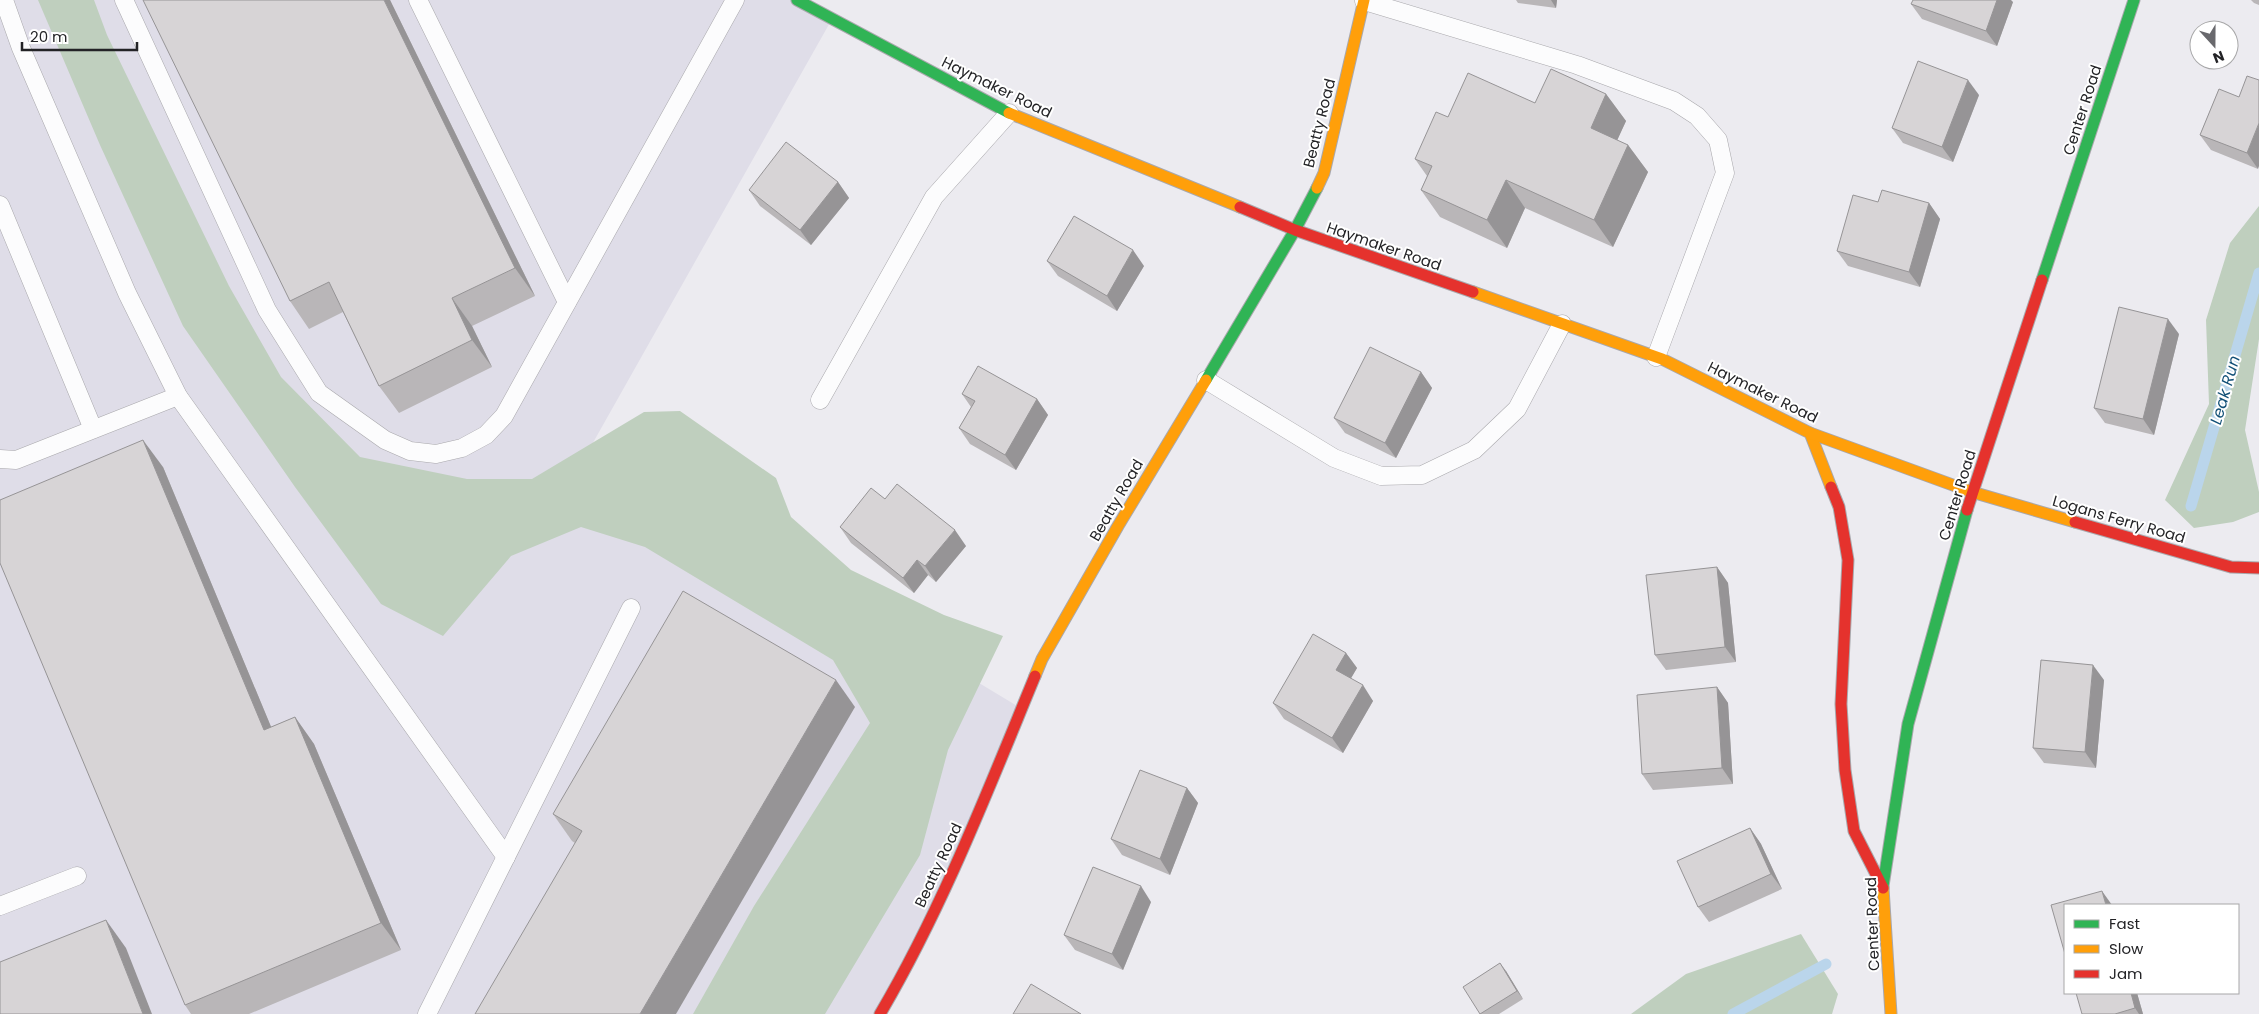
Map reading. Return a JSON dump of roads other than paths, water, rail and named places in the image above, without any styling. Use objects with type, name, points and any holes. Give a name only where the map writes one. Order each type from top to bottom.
[{"type":"street","name":"Haymaker Road","points":[[797,0],[1009,113],[1295,230],[1656,357],[1810,433],[1972,492]]},
{"type":"street","name":"Beatty Road","points":[[880,1014],[900,980],[960,857],[1042,659],[1295,230],[1324,173],[1364,0]]},
{"type":"street","name":"Center Road","points":[[1891,1014],[1883,886],[1908,724],[1972,492],[2134,0]]},
{"type":"street","points":[[1810,433],[1839,508],[1848,560],[1841,704],[1844,770],[1854,831],[1883,886]]},
{"type":"street","name":"Logans Ferry Road","points":[[1972,492],[2231,567],[2259,568]]},
{"type":"lane","points":[[4,0],[21,48],[123,284],[178,396],[506,857]]},
{"type":"lane","points":[[124,0],[267,310],[319,393],[385,440],[410,451],[436,454],[462,448],[486,435],[504,416],[735,0]]},
{"type":"lane","points":[[418,0],[567,302]]},
{"type":"lane","points":[[1364,0],[1577,65],[1674,101],[1697,116],[1718,140],[1725,173],[1656,357]]},
{"type":"lane","points":[[820,400],[934,197],[1009,113]]},
{"type":"lane","points":[[0,205],[93,430]]},
{"type":"lane","points":[[1206,380],[1334,458],[1381,476],[1422,475],[1474,450],[1517,409],[1562,324]]},
{"type":"lane","points":[[0,459],[16,460],[178,396]]},
{"type":"lane","points":[[427,1014],[631,608]]},
{"type":"lane","points":[[0,906],[77,876]]},
{"type":"waterway","name":"Leak Run","points":[[2191,506],[2259,273]]},
{"type":"waterway","name":"Leak Run","points":[[1733,1014],[1826,964]]}]
